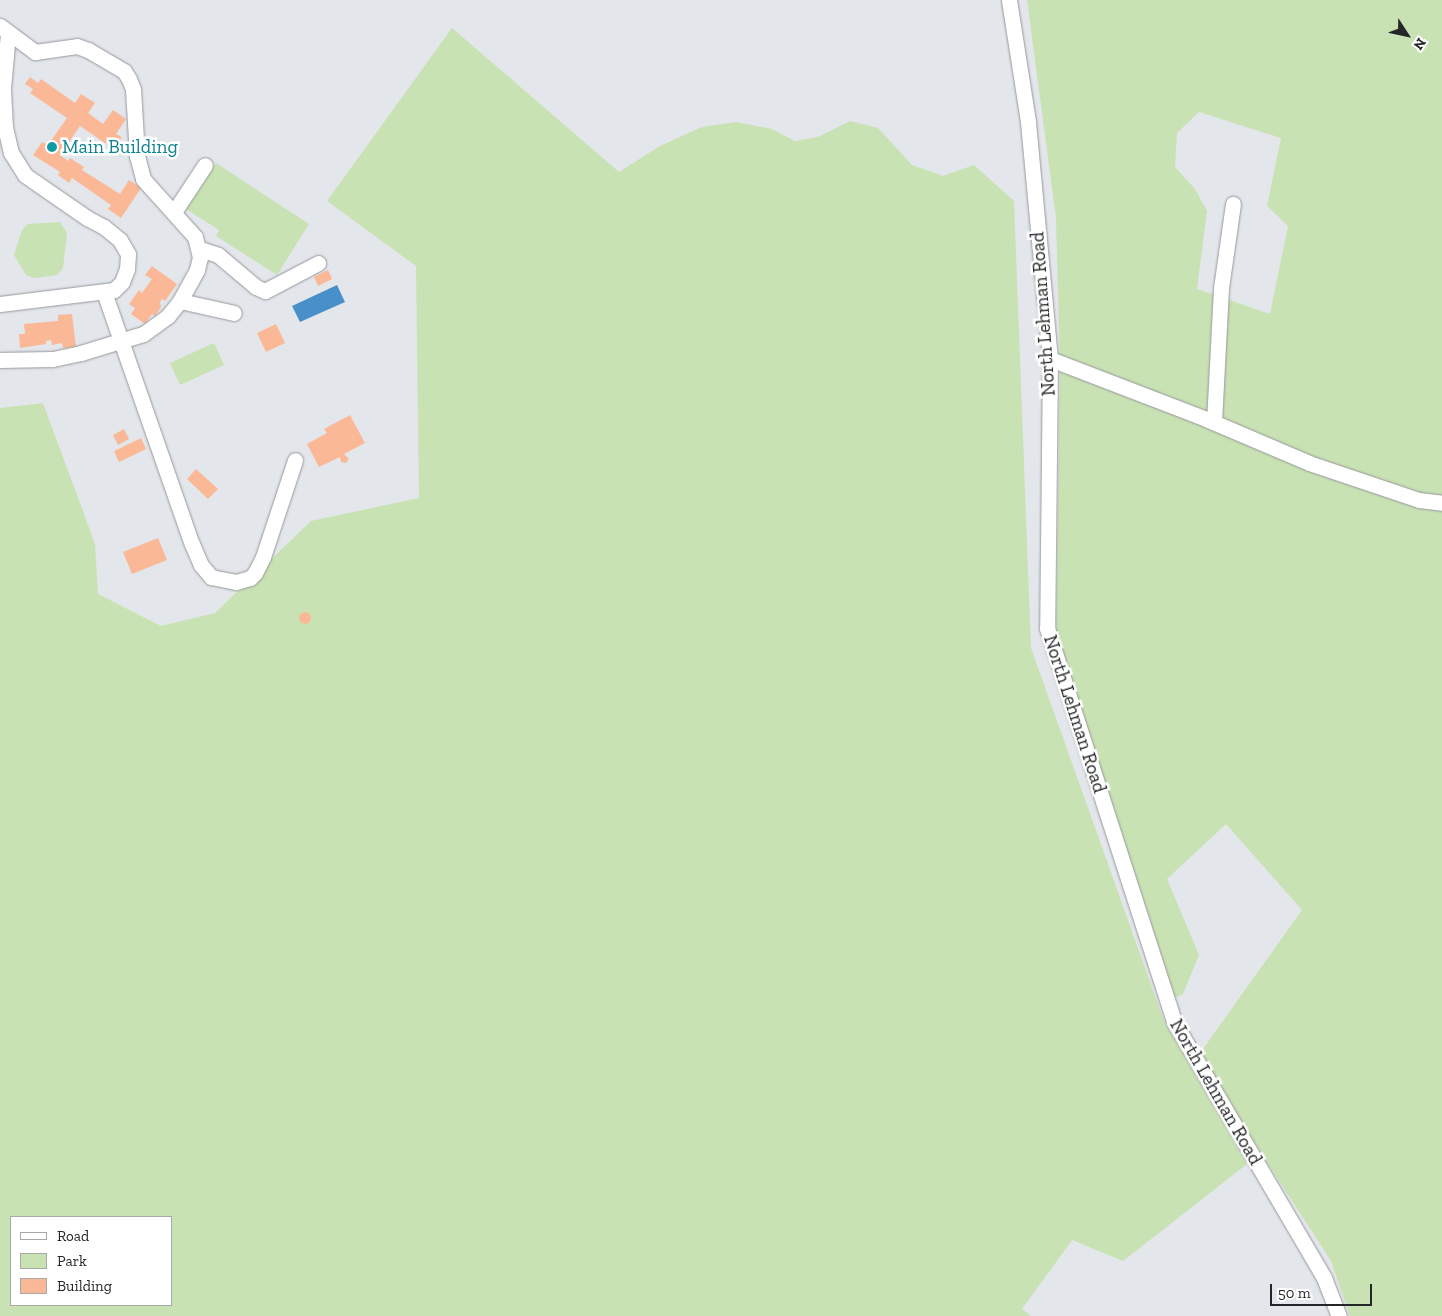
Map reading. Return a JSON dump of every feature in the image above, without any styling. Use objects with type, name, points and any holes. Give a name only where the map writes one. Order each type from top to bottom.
[{"type":"street","name":"North Lehman Road","points":[[1009,0],[1028,122],[1050,359],[1046,628],[1174,1022],[1324,1278],[1339,1316]]},
{"type":"street","points":[[0,360],[52,359],[81,353],[143,334],[157,326],[180,301],[197,270],[200,257],[200,249],[195,237],[143,180],[137,156],[133,89],[124,71],[88,50],[77,46],[35,52],[4,29]]},
{"type":"street","points":[[0,304],[114,290],[122,282],[127,269],[128,254],[120,240],[25,175],[11,154],[4,127],[4,29]]},
{"type":"street","points":[[174,212],[205,165]]},
{"type":"street","points":[[1214,422],[1221,288],[1233,204]]},
{"type":"street","points":[[200,249],[218,254],[256,287],[265,291],[318,263]]},
{"type":"street","points":[[104,292],[119,340],[192,544],[201,565],[211,577],[236,582],[250,578],[255,573],[263,558],[295,460]]},
{"type":"street","points":[[180,301],[234,312]]},
{"type":"street","points":[[1050,359],[1214,422],[1309,463],[1419,500],[1442,503]]},
{"type":"green space","points":[[1027,0],[1442,0],[1442,1316],[1350,1316],[1331,1261],[1198,1056],[1302,910],[1226,824],[1167,879],[1199,955],[1183,994],[1171,1000],[1056,643],[1060,369],[1056,218]],"holes":[[[1199,112],[1281,138],[1267,206],[1288,226],[1270,314],[1197,289],[1207,211],[1195,189],[1175,167],[1177,133]]]},
{"type":"green space","points":[[452,28],[619,172],[660,146],[702,127],[736,122],[772,129],[795,141],[818,137],[850,121],[878,128],[912,165],[943,176],[974,165],[1014,201],[1031,648],[1164,1021],[1247,1164],[1123,1261],[1072,1240],[1022,1309],[1031,1316],[0,1316],[0,408],[43,403],[95,544],[98,594],[161,626],[215,613],[311,521],[419,498],[416,266],[327,201]]},
{"type":"green space","points":[[216,163],[309,224],[277,275],[216,236],[219,230],[186,209]]},
{"type":"green space","points":[[60,222],[67,233],[63,268],[57,275],[34,278],[26,275],[14,255],[22,230],[28,224]]},
{"type":"green space","points":[[214,343],[224,365],[180,385],[170,363]]},
{"type":"water","points":[[337,285],[345,302],[300,322],[292,306]]},
{"type":"building","name":"Main Building","points":[[30,77],[38,83],[41,79],[75,103],[81,94],[95,103],[88,113],[103,124],[113,110],[126,119],[116,134],[122,137],[114,149],[80,126],[60,155],[68,161],[70,158],[84,167],[82,170],[120,194],[129,180],[141,188],[121,218],[108,209],[111,205],[72,178],[69,183],[58,175],[60,172],[33,155],[42,142],[48,145],[67,118],[30,93],[33,89],[25,84]]},
{"type":"building","points":[[152,266],[177,284],[165,301],[162,299],[160,302],[161,307],[155,316],[152,314],[145,324],[131,314],[135,308],[129,304],[139,290],[142,293],[152,279],[145,275]]},
{"type":"building","points":[[328,270],[332,279],[318,286],[314,277]]},
{"type":"building","points":[[72,314],[76,347],[63,348],[62,343],[52,345],[51,340],[46,341],[46,344],[20,348],[19,334],[25,334],[24,324],[58,321],[58,315]]},
{"type":"building","points":[[276,324],[285,343],[266,352],[257,333]]},
{"type":"building","points":[[350,415],[365,443],[344,454],[349,459],[346,463],[341,462],[340,457],[319,467],[307,444],[327,433],[324,429]]},
{"type":"building","points":[[124,429],[129,439],[118,445],[113,435]]},
{"type":"building","points":[[141,438],[146,449],[119,462],[114,451]]},
{"type":"building","points":[[196,469],[218,489],[208,499],[187,479]]},
{"type":"building","points":[[158,538],[167,560],[132,574],[123,552]]},
{"type":"building","points":[[303,612],[307,612],[311,618],[307,624],[303,624],[299,620],[299,616]]},
{"type":"place","name":"Main Building","points":[[52,147]]}]
